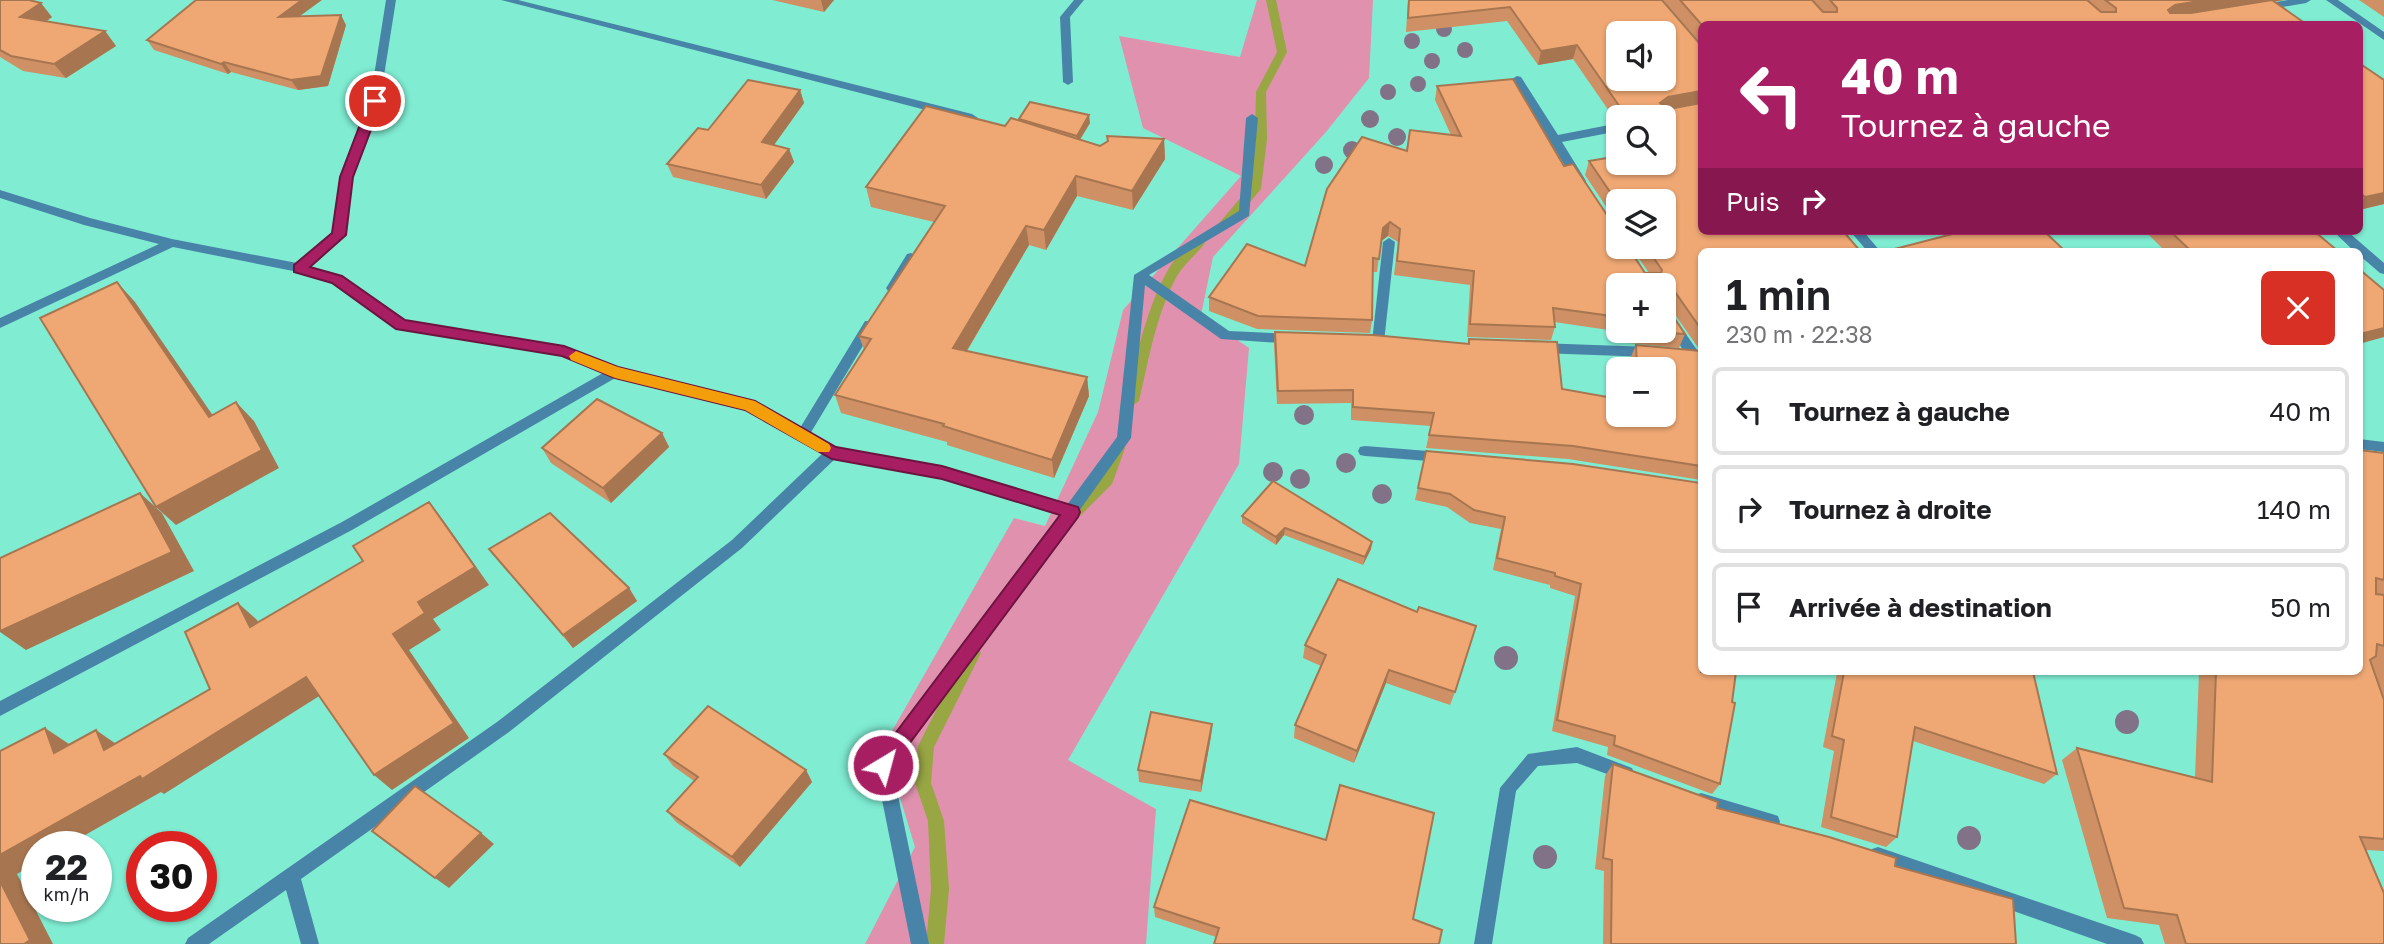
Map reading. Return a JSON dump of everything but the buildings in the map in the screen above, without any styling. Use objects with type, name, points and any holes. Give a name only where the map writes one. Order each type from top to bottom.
[{"type":"street","points":[[299,268],[339,235],[346,177],[375,101],[391,0]]},
{"type":"street","points":[[506,0],[983,121]]},
{"type":"street","points":[[1068,82],[1065,17],[1079,0]]},
{"type":"street","points":[[2243,11],[2306,0]]},
{"type":"street","points":[[2331,0],[2361,21]]},
{"type":"street","points":[[2363,22],[2384,37]]},
{"type":"street","points":[[1517,79],[1589,196]]},
{"type":"street","points":[[1140,275],[1245,213],[1252,118]]},
{"type":"street","points":[[1553,140],[1606,130]]},
{"type":"street","points":[[0,194],[88,222],[172,243],[299,268],[337,279],[401,325],[564,351],[615,372],[749,405],[832,453],[942,473],[1072,512]]},
{"type":"street","points":[[1860,235],[1871,248]]},
{"type":"street","points":[[2344,235],[2359,248]]},
{"type":"street","points":[[1378,342],[1390,242]]},
{"type":"street","points":[[0,323],[172,243]]},
{"type":"street","points":[[2363,252],[2384,270]]},
{"type":"street","points":[[802,436],[911,257]]},
{"type":"street","points":[[1140,275],[1226,335],[1309,339]]},
{"type":"street","points":[[920,944],[883,765],[1124,438],[1140,275]]},
{"type":"street","points":[[1525,347],[1686,355],[1676,335]]},
{"type":"street","points":[[0,709],[347,526],[615,372]]},
{"type":"street","points":[[2363,444],[2384,447]]},
{"type":"street","points":[[1365,451],[1460,459]]},
{"type":"street","points":[[194,944],[503,727],[737,544],[832,453]]},
{"type":"street","points":[[1483,944],[1508,788],[1534,759],[1577,755],[1640,778]]},
{"type":"street","points":[[1691,797],[1789,827]]},
{"type":"street","points":[[1863,850],[1950,878],[2057,920],[2135,944]]},
{"type":"street","points":[[291,876],[310,944]]},
{"type":"shaded area","points":[[1257,0],[1373,0],[1369,78],[1326,132],[1213,257],[1201,315],[1249,348],[1239,464],[1068,760],[1156,809],[1146,944],[865,944],[915,847],[884,745],[1014,518],[1045,526],[1098,412],[1123,310],[1241,176],[1143,128],[1119,36],[1240,57]]},
{"type":"waterway","points":[[1224,225],[1255,189],[1261,139],[1261,92],[1282,52],[1271,0]]},
{"type":"waterway","points":[[1132,401],[1163,293],[1185,256],[1199,243]]},
{"type":"waterway","points":[[1074,513],[1107,480],[1118,448]]},
{"type":"waterway","points":[[935,944],[940,889],[936,821],[923,783],[926,746],[973,653]]},
{"type":"slow traffic","points":[[576,356],[615,372],[749,405],[823,448]]},
{"type":"route","points":[[375,101],[346,177],[339,235],[299,268],[337,279],[401,325],[564,351],[615,372],[749,405],[832,453],[942,473],[1072,512],[883,765]]}]
